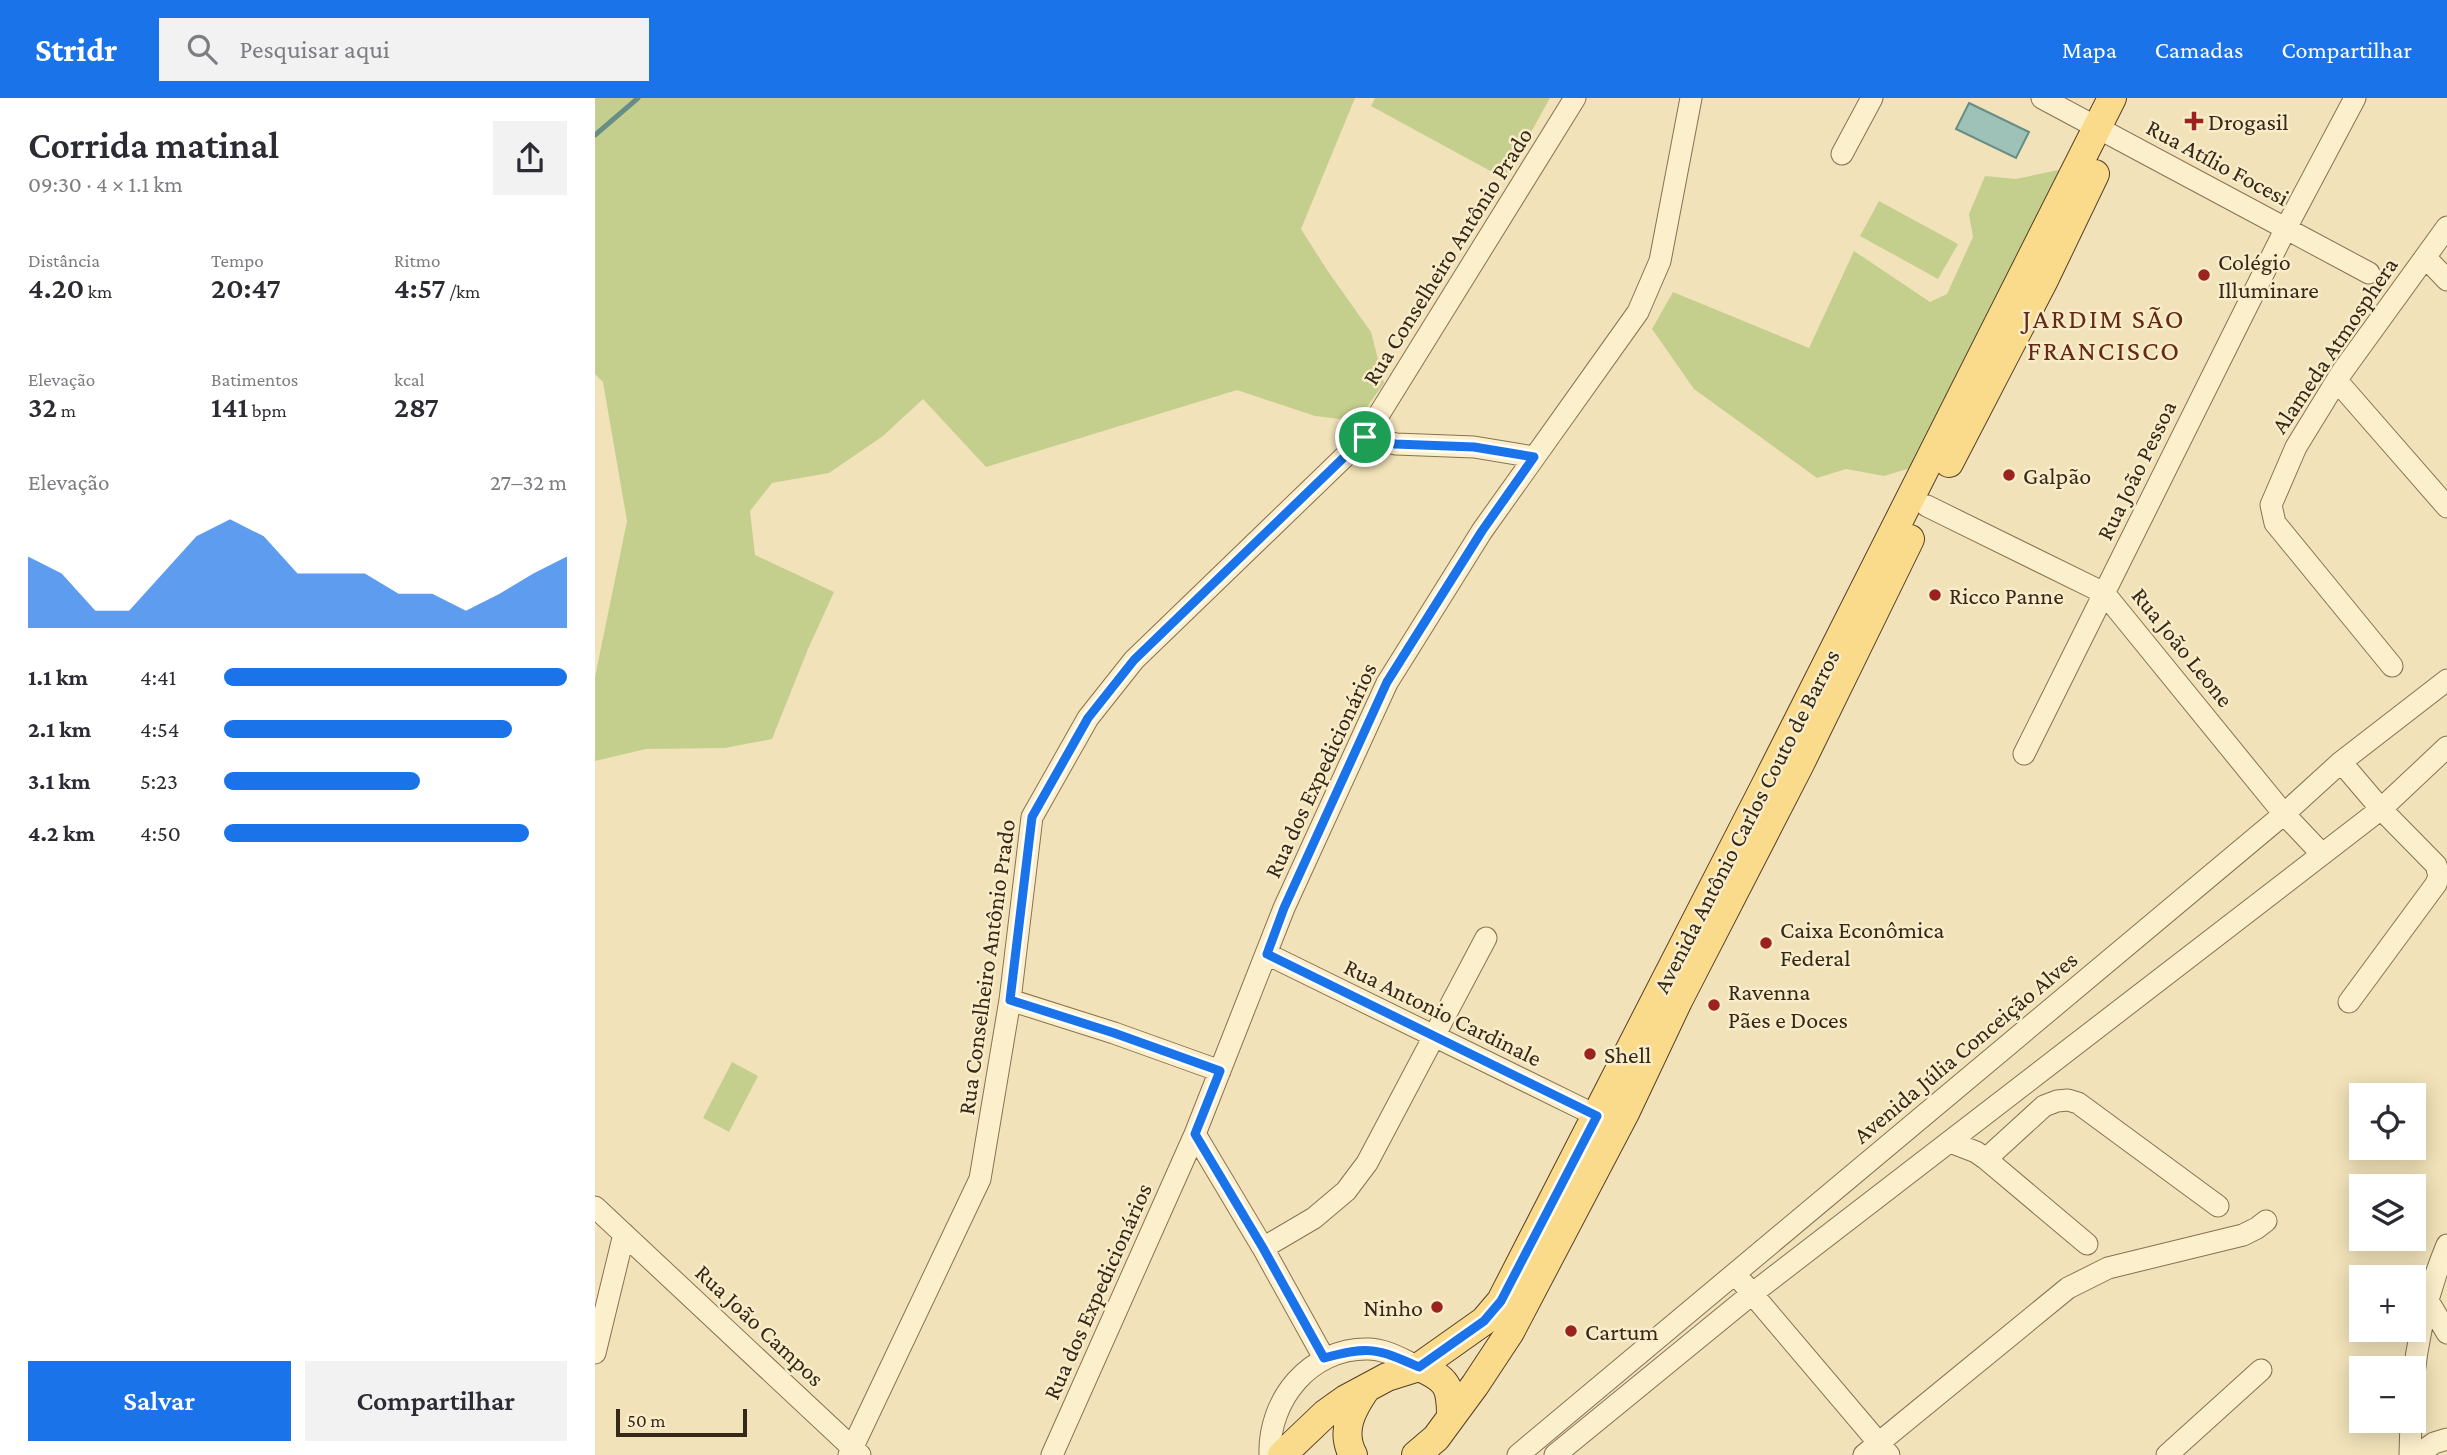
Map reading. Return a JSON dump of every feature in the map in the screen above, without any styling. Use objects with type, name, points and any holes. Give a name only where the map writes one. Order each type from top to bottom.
[{"type":"main road","name":"Avenida Antônio Carlos Couto de Barros","points":[[1416,1455],[1436,1437],[1510,1332],[1625,1113],[1678,1001],[2044,280],[2105,131],[2112,98]]},
{"type":"main road","name":"Avenida Antônio Carlos Couto de Barros","points":[[1282,1455],[1325,1414],[1367,1386],[1419,1367],[1484,1321],[1501,1301],[2105,131],[2132,98]]},
{"type":"main road","points":[[1419,1367],[1445,1381],[1451,1396],[1451,1416]]},
{"type":"main road","points":[[1353,1455],[1348,1446],[1347,1427],[1353,1408],[1367,1386]]},
{"type":"street","name":"Rua Conselheiro Antônio Prado","points":[[854,1453],[981,1179],[1010,1000],[1032,817],[1088,718],[1134,660],[1365,437],[1575,98]]},
{"type":"street","name":"Rua dos Expedicionários","points":[[1052,1455],[1195,1134],[1284,908],[1387,682],[1482,531],[1638,313],[1660,261],[1691,98]]},
{"type":"street","points":[[1842,154],[1872,98]]},
{"type":"street","name":"Rua Atílio Focesi","points":[[2042,98],[2369,273]]},
{"type":"street","name":"Rua João Pessoa","points":[[2024,754],[2286,228],[2355,98]]},
{"type":"street","name":"Alameda Atmosphera","points":[[2392,666],[2275,523],[2271,505],[2296,447],[2337,381],[2447,227]]},
{"type":"street","points":[[2425,257],[2447,280]]},
{"type":"street","points":[[2337,381],[2447,507]]},
{"type":"street","points":[[1365,437],[1395,444],[1474,447],[1534,457]]},
{"type":"street","name":"Rua João Leone","points":[[1927,506],[2104,593],[2284,814],[2321,853]]},
{"type":"street","name":"Avenida Júlia Conceição Alves","points":[[1518,1455],[2284,814],[2341,762],[2447,680]]},
{"type":"street","points":[[1555,1424],[1563,1452],[1753,1293],[2381,808],[2447,747]]},
{"type":"street","points":[[2341,762],[2436,865],[2439,876],[2349,1003]]},
{"type":"street","points":[[1263,1248],[1314,1218],[1346,1191],[1367,1163],[1486,938]]},
{"type":"street","name":"Rua Antonio Cardinale","points":[[1267,954],[1597,1116]]},
{"type":"street","points":[[1010,1000],[1220,1071]]},
{"type":"street","points":[[1986,1159],[2044,1106],[2068,1100],[2078,1103],[2218,1206]]},
{"type":"street","points":[[1195,1134],[1324,1358]]},
{"type":"street","points":[[1950,1142],[1986,1159],[2087,1244]]},
{"type":"street","name":"Rua João Campos","points":[[595,1207],[854,1453]]},
{"type":"street","points":[[1735,1273],[1877,1451],[2068,1288],[2108,1268],[2243,1235],[2266,1221]]},
{"type":"street","points":[[595,1353],[624,1234]]},
{"type":"street","points":[[2415,1356],[2427,1299],[2447,1245]]},
{"type":"street","points":[[2427,1299],[2447,1333]]},
{"type":"street","points":[[1270,1455],[1269,1436],[1280,1402],[1298,1378],[1324,1358],[1370,1349],[1388,1353],[1419,1367]]},
{"type":"street","points":[[2167,1455],[2261,1370]]},
{"type":"street","points":[[2410,1455],[2411,1433]]},
{"type":"street","points":[[2417,1455],[2434,1443],[2447,1439]]},
{"type":"green space","points":[[595,98],[1355,98],[1301,229],[1371,332],[1384,383],[1357,421],[1315,416],[1237,390],[986,467],[923,399],[883,436],[829,473],[772,483],[750,511],[755,555],[834,592],[772,739],[725,748],[646,749],[595,761],[595,677],[627,521],[603,382],[595,374]]},
{"type":"green space","points":[[1375,98],[1550,98],[1505,179],[1371,106]]},
{"type":"green space","points":[[2068,168],[1914,467],[1884,476],[1846,469],[1817,478],[1694,389],[1652,329],[1673,292],[1809,348],[1854,251],[1930,302],[1947,294],[1973,237],[1969,214],[1985,176],[2016,179]]},
{"type":"green space","points":[[1879,201],[1958,244],[1938,279],[1860,236]]},
{"type":"green space","points":[[732,1062],[758,1076],[729,1132],[703,1118]]},
{"type":"water","points":[[1969,103],[2029,132],[2016,158],[1956,129]]},
{"type":"waterway","points":[[595,135],[638,98]]},
{"type":"place","name":"Drogasil","points":[[2194,121]]},
{"type":"place","name":"Colégio Illuminare","points":[[2204,275]]},
{"type":"place","name":"Galpão","points":[[2009,475]]},
{"type":"place","name":"Ricco Panne","points":[[1935,595]]},
{"type":"place","name":"Caixa Econômica Federal","points":[[1766,943]]},
{"type":"place","name":"Ravenna Pães e Doces","points":[[1714,1005]]},
{"type":"place","name":"Shell","points":[[1590,1054]]},
{"type":"place","name":"Ninho","points":[[1437,1307]]},
{"type":"place","name":"Cartum","points":[[1571,1331]]},
{"type":"district","name":"JARDIM SÃO FRANCISCO","points":[[2104,334]]},
{"type":"route","points":[[1365,437],[1395,444],[1474,447],[1534,457],[1482,531],[1387,682],[1284,908],[1267,954],[1597,1116],[1501,1301],[1484,1321],[1419,1367],[1388,1353],[1370,1349],[1353,1350],[1324,1358],[1195,1134],[1220,1071],[1010,1000],[1032,817],[1088,718],[1134,660],[1365,437]]}]
